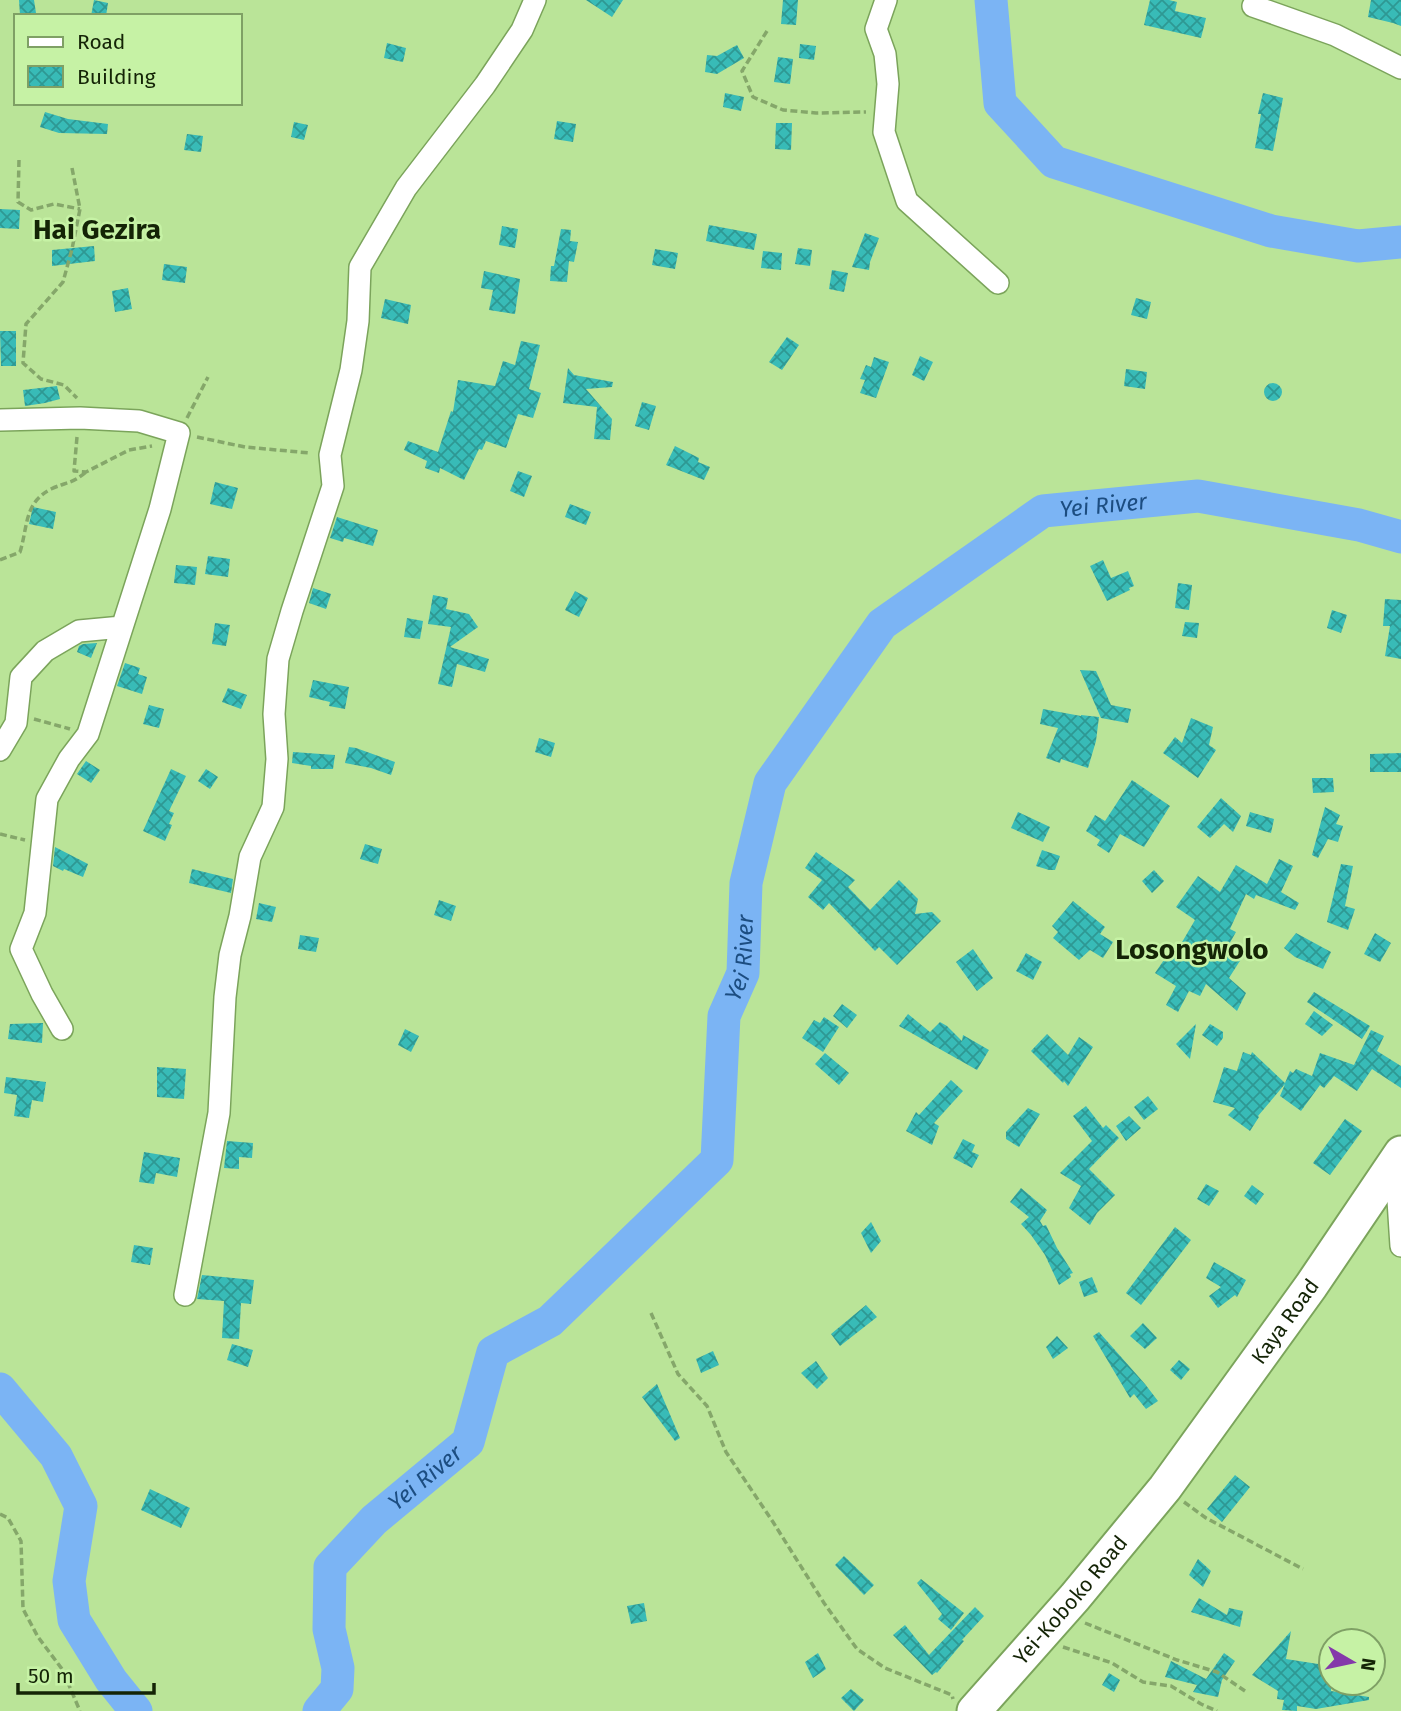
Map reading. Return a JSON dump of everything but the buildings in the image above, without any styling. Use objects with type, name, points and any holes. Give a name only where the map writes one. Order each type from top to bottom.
[{"type":"main road","name":"Kaya Road","points":[[1166,1488],[1311,1286],[1397,1160]]},
{"type":"main road","name":"Yei-Koboko Road","points":[[964,1707],[1037,1640],[1166,1488]]},
{"type":"street","points":[[185,1295],[219,1113],[230,955],[250,857],[273,807],[277,758],[274,714],[278,659],[333,486],[330,455],[351,370],[358,321],[360,267],[406,188],[485,85],[522,30],[535,0]]},
{"type":"street","points":[[886,0],[876,29],[885,54],[888,84],[884,132],[907,201],[998,283]]},
{"type":"street","points":[[1253,6],[1335,35],[1401,68]]},
{"type":"street","points":[[0,420],[80,418],[139,421],[179,433],[160,509],[88,734],[69,759],[47,799],[35,912],[21,949],[62,1028]]},
{"type":"street","points":[[0,750],[16,723],[21,677],[45,651],[79,631],[122,627]]},
{"type":"street","points":[[1397,1160],[1401,1246]]},
{"type":"path","points":[[768,31],[742,71],[753,97],[783,110],[816,113],[886,111]]},
{"type":"path","points":[[19,160],[18,202],[31,210],[54,204],[79,209]]},
{"type":"path","points":[[72,168],[79,209],[64,282],[26,324],[23,363],[41,379],[64,385],[77,397],[80,418],[74,471],[86,472]]},
{"type":"path","points":[[208,377],[179,433],[245,447],[330,455]]},
{"type":"path","points":[[0,560],[20,552],[29,512],[39,497],[54,488],[76,481],[86,472],[129,450],[156,446]]},
{"type":"path","points":[[16,723],[29,717],[88,734]]},
{"type":"path","points":[[0,834],[23,840],[42,838]]},
{"type":"path","points":[[651,1313],[678,1374],[707,1406],[726,1452],[857,1649],[886,1668],[952,1695],[964,1707]]},
{"type":"path","points":[[1166,1488],[1206,1518],[1303,1569]]},
{"type":"path","points":[[0,1514],[8,1518],[21,1541],[23,1609],[38,1637],[62,1669],[80,1711]]},
{"type":"path","points":[[1060,1614],[1177,1660],[1217,1672],[1245,1691]]},
{"type":"path","points":[[1037,1640],[1112,1663],[1143,1682],[1171,1686],[1217,1711]]},
{"type":"waterway","name":"Yei River","points":[[991,0],[1000,103],[1054,162],[1271,231],[1358,246],[1401,242]]},
{"type":"waterway","name":"Yei River","points":[[319,1711],[337,1689],[338,1668],[329,1629],[330,1567],[374,1520],[468,1442],[493,1352],[550,1321],[717,1160],[724,1016],[743,973],[746,883],[770,783],[882,624],[1043,511],[1198,496],[1359,525],[1401,537]]},
{"type":"waterway","name":"Yei River","points":[[0,1389],[56,1456],[81,1506],[69,1581],[74,1620],[111,1680],[136,1711]]},
{"type":"district","name":"Hai Gezira","points":[[97,229]]},
{"type":"district","name":"Losongwolo","points":[[1192,949]]}]
